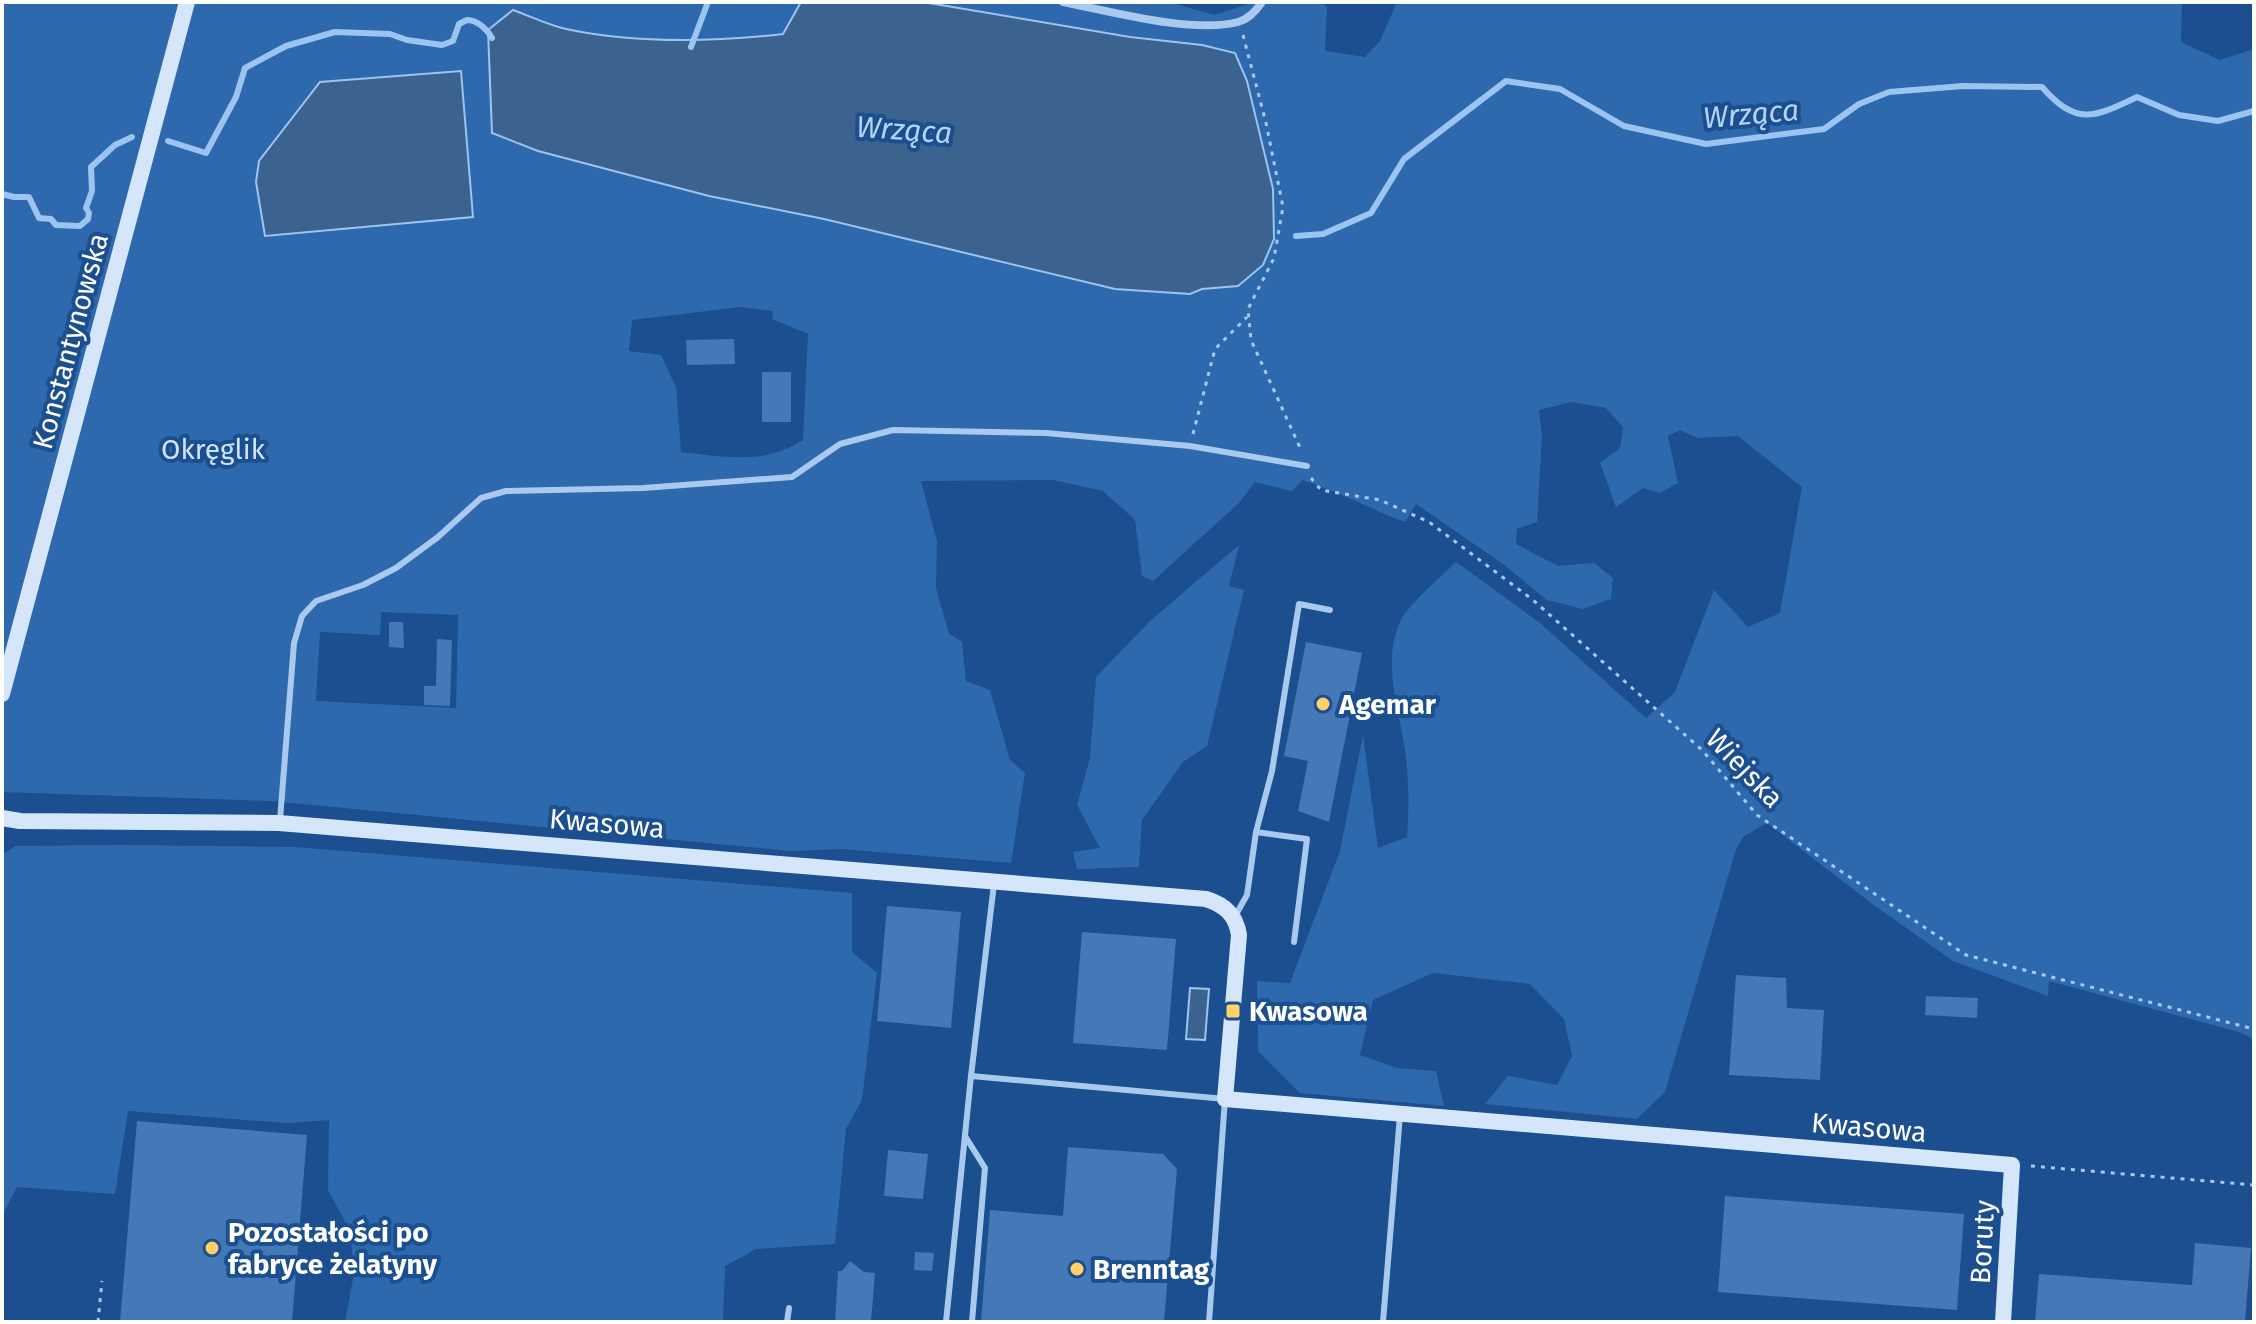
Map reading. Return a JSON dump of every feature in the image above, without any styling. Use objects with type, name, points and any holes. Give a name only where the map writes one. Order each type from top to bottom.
[{"type":"street","name":"Konstantynowska","points":[[2,694],[187,2]]},
{"type":"street","points":[[1063,2],[1186,23],[1239,22],[1252,16],[1262,2]]},
{"type":"street","name":"Kwasowa","points":[[2,818],[20,821],[279,823],[995,880],[1196,897],[1215,902],[1229,910],[1234,918]]},
{"type":"street","points":[[1225,1099],[1239,944],[1234,918]]},
{"type":"street","name":"Kwasowa","points":[[1225,1099],[2012,1165]]},
{"type":"street","name":"Boruty","points":[[2003,1322],[2012,1165]]},
{"type":"lane","points":[[279,823],[294,643],[302,616],[316,601],[363,585],[396,568],[438,537],[481,498],[506,491],[643,488],[792,477],[840,444],[893,430],[1046,433],[1190,446],[1307,466]]},
{"type":"lane","points":[[1234,918],[1247,895],[1256,832],[1272,771],[1299,604],[1330,610]]},
{"type":"lane","points":[[1256,832],[1307,839],[1294,942]]},
{"type":"lane","points":[[946,1322],[995,880]]},
{"type":"lane","points":[[971,1076],[1225,1099],[1209,1322]]},
{"type":"lane","points":[[1383,1322],[1400,1115]]},
{"type":"lane","points":[[965,1136],[985,1168],[972,1322]]},
{"type":"lane","points":[[787,1322],[789,1308]]},
{"type":"path","points":[[1239,22],[1266,123],[1283,207],[1274,258],[1248,309],[1247,317],[1251,340],[1307,466]]},
{"type":"path","points":[[1190,446],[1215,349],[1247,317]]},
{"type":"path","name":"Wiejska","points":[[1307,466],[1312,482],[1321,490],[1380,500],[1417,514],[1490,566],[1533,600],[1702,750],[1757,815],[1966,955],[2254,1029]]},
{"type":"path","points":[[2012,1165],[2254,1185]]},
{"type":"path","points":[[98,1322],[102,1281]]},
{"type":"green space","name":"Okręglik","points":[[2,2],[801,2],[783,34],[701,39],[647,39],[593,34],[559,27],[513,10],[522,144],[538,151],[709,196],[824,219],[1115,289],[1190,294],[1202,289],[1239,286],[1258,122],[1247,81],[1235,53],[1202,45],[1130,37],[923,2],[1169,2],[1214,15],[1248,4],[1236,2],[1322,2],[1327,7],[1325,51],[1365,57],[1380,41],[1397,2],[2182,2],[2181,42],[2220,60],[2254,49],[2254,1039],[2239,1032],[2049,981],[2048,996],[1953,961],[1767,823],[1744,836],[1736,849],[1665,1092],[1637,1119],[1485,1104],[1508,1076],[1557,1085],[1572,1056],[1564,1019],[1530,984],[1433,973],[1373,1000],[1360,1055],[1397,1068],[1436,1071],[1444,1106],[1300,1093],[1258,1051],[1257,981],[1290,983],[1340,851],[1363,735],[1378,848],[1407,837],[1407,768],[1394,688],[1392,653],[1401,620],[1426,590],[1456,562],[1540,623],[1646,718],[1675,692],[1714,590],[1748,627],[1780,613],[1802,487],[1738,436],[1698,438],[1680,430],[1668,436],[1678,483],[1660,493],[1643,488],[1616,507],[1600,463],[1620,448],[1623,427],[1606,408],[1571,402],[1539,410],[1542,436],[1537,522],[1517,529],[1516,544],[1558,566],[1594,563],[1613,578],[1611,599],[1583,609],[1547,600],[1503,564],[1416,504],[1405,522],[1302,480],[1292,491],[1255,482],[1239,503],[1153,581],[1142,576],[1135,520],[1103,491],[1053,480],[921,481],[937,541],[936,588],[949,634],[962,642],[966,681],[990,690],[1010,760],[1025,773],[1011,863],[842,849],[790,851],[272,801],[2,792]],"holes":[[[461,72],[259,161],[320,82]],[[741,307],[773,311],[772,319],[808,334],[803,440],[789,448],[759,456],[728,457],[681,452],[676,387],[661,355],[629,351],[632,320]],[[381,612],[458,615],[456,708],[316,701],[320,632],[380,635]]]},
{"type":"green space","points":[[1239,545],[1229,586],[1244,590],[1207,746],[1183,762],[1142,820],[1139,867],[1077,869],[1073,852],[1100,848],[1077,805],[1090,758],[1096,677],[1151,620]]},
{"type":"green space","points":[[15,846],[295,847],[852,893],[852,952],[877,973],[862,1100],[846,1129],[835,1244],[756,1249],[725,1266],[723,1322],[345,1322],[354,1273],[350,1231],[328,1190],[329,1120],[287,1123],[128,1111],[115,1194],[17,1187],[2,1216],[2,855]]},
{"type":"water","points":[[801,2],[923,2],[1130,37],[1202,45],[1235,53],[1247,81],[1273,189],[1274,239],[1263,265],[1238,286],[1202,289],[1190,294],[1115,289],[824,219],[709,196],[538,151],[492,133],[488,30],[513,10],[559,27],[593,34],[702,40],[783,34]]},
{"type":"water","points":[[461,71],[473,217],[265,236],[256,182],[259,161],[320,82]]},
{"type":"water","points":[[1190,988],[1209,989],[1205,1040],[1186,1039]]},
{"type":"building","points":[[734,339],[735,364],[687,365],[686,340]]},
{"type":"building","points":[[762,372],[791,372],[791,422],[762,422]]},
{"type":"building","points":[[389,622],[403,622],[404,648],[389,647]]},
{"type":"building","points":[[437,639],[452,640],[450,706],[424,705],[424,686],[436,686]]},
{"type":"building","name":"Agemar","points":[[1306,642],[1362,653],[1329,822],[1298,811],[1308,761],[1284,756]]},
{"type":"building","points":[[887,906],[961,912],[951,1028],[877,1021]]},
{"type":"building","points":[[1082,932],[1176,939],[1167,1050],[1073,1043]]},
{"type":"building","points":[[1736,975],[1786,978],[1787,1008],[1824,1010],[1820,1080],[1729,1075]]},
{"type":"building","points":[[1926,996],[1978,998],[1977,1018],[1925,1015]]},
{"type":"building","name":"Pozostałości po fabryce żelatyny","points":[[137,1121],[307,1135],[292,1322],[120,1322]]},
{"type":"building","name":"Brenntag","points":[[1068,1147],[1163,1154],[1177,1169],[1164,1322],[981,1322],[990,1210],[1063,1216]]},
{"type":"building","points":[[888,1150],[928,1154],[923,1199],[884,1196]]},
{"type":"building","points":[[1725,1196],[1964,1214],[1957,1310],[1718,1292]]},
{"type":"building","points":[[2195,1243],[2251,1248],[2245,1322],[2035,1322],[2039,1274],[2192,1285]]},
{"type":"building","points":[[915,1252],[934,1253],[932,1271],[914,1270]]},
{"type":"building","points":[[850,1261],[864,1272],[875,1273],[871,1322],[835,1322],[838,1271],[842,1271]]},
{"type":"waterway","points":[[691,47],[708,2]]},
{"type":"waterway","name":"Wrząca","points":[[168,141],[206,153],[236,97],[245,68],[286,46],[335,32],[390,34],[442,45],[453,41],[459,24],[467,20],[481,26],[492,38]]},
{"type":"waterway","name":"Wrząca","points":[[1296,236],[1323,234],[1371,213],[1404,159],[1506,81],[1560,89],[1624,126],[1706,144],[1824,129],[1859,104],[1889,92],[1963,86],[2042,87],[2066,108],[2087,114],[2109,110],[2137,97],[2179,115],[2218,121],[2254,111]]},
{"type":"waterway","name":"Wrząca","points":[[2,194],[29,197],[39,218],[51,219],[56,225],[80,226],[88,219],[86,208],[92,191],[91,167],[115,145],[132,137]]},
{"type":"place","name":"Agemar","points":[[1323,704]]},
{"type":"place","name":"Kwasowa","points":[[1233,1011]]},
{"type":"place","name":"Pozostałości po fabryce żelatyny","points":[[212,1248]]},
{"type":"place","name":"Brenntag","points":[[1077,1269]]}]
